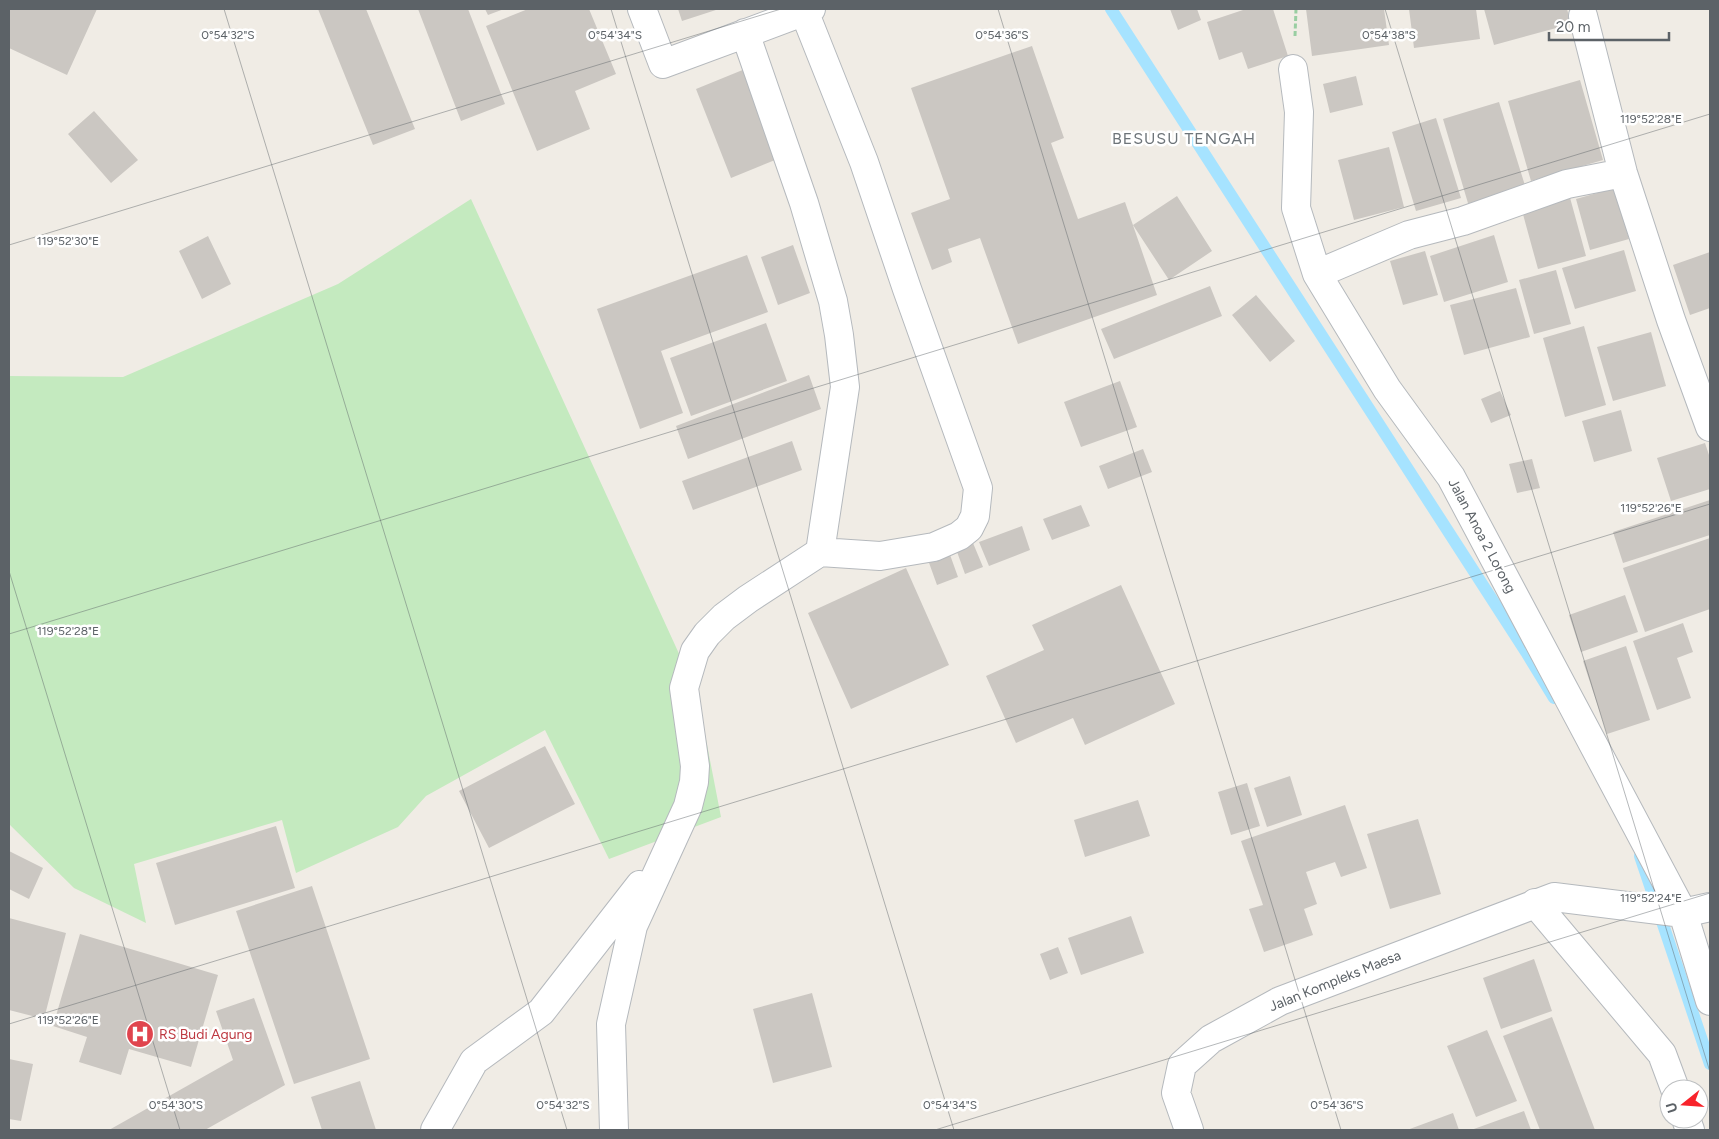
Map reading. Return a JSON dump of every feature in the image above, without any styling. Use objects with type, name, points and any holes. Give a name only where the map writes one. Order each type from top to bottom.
[{"type":"street","points":[[614,1130],[611,1024],[633,926],[688,806],[694,782],[695,766],[684,688],[695,650],[724,616],[748,598],[820,552],[880,556],[934,547],[959,536],[969,528],[975,516],[978,488],[864,162],[807,10],[662,64],[642,9]]},
{"type":"street","points":[[1583,16],[1623,173],[1671,320],[1710,427]]},
{"type":"street","points":[[745,33],[804,203],[833,301],[839,335],[845,387],[820,552]]},
{"type":"street","name":"Jalan Anoa 2 Lorong","points":[[1293,69],[1299,112],[1296,208],[1317,274],[1387,389],[1450,477],[1683,913],[1710,1001]]},
{"type":"street","points":[[1317,274],[1409,235],[1463,221],[1567,184],[1623,173]]},
{"type":"street","points":[[435,1130],[474,1060],[541,1012],[668,850]]},
{"type":"street","points":[[1544,900],[1683,913],[1710,907]]},
{"type":"street","points":[[1544,900],[1662,1054],[1671,1079]]},
{"type":"street","name":"Jalan Kompleks Maesa","points":[[1189,1130],[1176,1093],[1182,1066],[1211,1039],[1280,1000],[1544,900]]},
{"type":"green space","points":[[471,199],[697,693],[721,817],[609,859],[545,730],[426,796],[398,827],[296,873],[282,820],[134,864],[146,923],[74,888],[9,824],[9,376],[123,377],[338,284]]},
{"type":"building","points":[[9,9],[97,9],[67,75],[9,48]]},
{"type":"building","points":[[318,9],[366,9],[415,129],[373,145]]},
{"type":"building","points":[[418,9],[468,9],[505,104],[461,121]]},
{"type":"building","points":[[485,9],[504,9],[488,15]]},
{"type":"building","points":[[528,9],[589,9],[616,74],[575,91],[590,129],[537,151],[486,26]]},
{"type":"building","points":[[678,9],[719,9],[682,21]]},
{"type":"building","points":[[1170,9],[1197,9],[1201,20],[1178,30]]},
{"type":"building","points":[[1246,9],[1273,9],[1288,56],[1248,69],[1242,52],[1219,60],[1207,22]]},
{"type":"building","points":[[1306,9],[1384,9],[1389,45],[1312,56]]},
{"type":"building","points":[[1409,9],[1476,9],[1480,39],[1414,48]]},
{"type":"building","points":[[1484,9],[1567,9],[1571,24],[1494,45]]},
{"type":"building","points":[[1032,46],[1064,138],[1051,143],[1078,219],[1125,202],[1157,295],[1018,344],[980,238],[948,249],[952,262],[932,270],[911,213],[950,199],[911,88]]},
{"type":"building","points":[[745,69],[780,158],[731,178],[696,89]]},
{"type":"building","points":[[1356,76],[1363,105],[1330,113],[1323,84]]},
{"type":"building","points":[[1580,80],[1603,160],[1531,181],[1508,101]]},
{"type":"building","points":[[1499,102],[1527,192],[1470,210],[1443,119]]},
{"type":"building","points":[[94,111],[138,160],[111,183],[68,134]]},
{"type":"building","points":[[1436,118],[1461,198],[1416,211],[1392,132]]},
{"type":"building","points":[[1389,147],[1404,207],[1354,220],[1338,160]]},
{"type":"building","points":[[1615,188],[1629,239],[1590,250],[1576,199]]},
{"type":"building","points":[[1569,194],[1586,256],[1538,269],[1521,207]]},
{"type":"building","points":[[1177,196],[1212,251],[1169,280],[1133,225]]},
{"type":"building","points":[[1494,235],[1508,282],[1444,302],[1430,256]]},
{"type":"building","points":[[208,236],[231,284],[202,299],[179,251]]},
{"type":"building","points":[[793,245],[810,293],[778,305],[761,257]]},
{"type":"building","points":[[1624,250],[1636,291],[1575,309],[1562,268]]},
{"type":"building","points":[[1425,251],[1438,295],[1403,305],[1390,261]]},
{"type":"building","points":[[1710,252],[1710,308],[1690,315],[1673,265]]},
{"type":"building","points":[[747,255],[768,312],[661,351],[683,413],[640,429],[597,309]]},
{"type":"building","points":[[1556,270],[1571,324],[1534,334],[1519,280]]},
{"type":"building","points":[[1210,286],[1222,316],[1114,359],[1101,329]]},
{"type":"building","points":[[1516,288],[1530,337],[1464,355],[1450,305]]},
{"type":"building","points":[[1256,295],[1295,341],[1270,362],[1232,315]]},
{"type":"building","points":[[766,323],[787,381],[691,416],[670,358]]},
{"type":"building","points":[[1584,326],[1606,405],[1565,417],[1543,338]]},
{"type":"building","points":[[1651,332],[1666,386],[1613,401],[1597,347]]},
{"type":"building","points":[[809,375],[821,409],[688,459],[676,426]]},
{"type":"building","points":[[1120,381],[1137,427],[1081,447],[1064,402]]},
{"type":"building","points":[[1500,391],[1511,415],[1491,423],[1481,399]]},
{"type":"building","points":[[1621,410],[1632,451],[1594,462],[1582,421]]},
{"type":"building","points":[[792,441],[802,470],[693,510],[682,481]]},
{"type":"building","points":[[1705,443],[1710,458],[1710,489],[1671,501],[1657,458]]},
{"type":"building","points":[[1143,449],[1152,472],[1108,489],[1099,466]]},
{"type":"building","points":[[1532,459],[1540,488],[1517,493],[1509,464]]},
{"type":"building","points":[[1710,500],[1710,535],[1623,563],[1613,532]]},
{"type":"building","points":[[1081,505],[1090,526],[1052,540],[1043,519]]},
{"type":"building","points":[[1022,526],[1030,550],[989,566],[979,542]]},
{"type":"building","points":[[1710,538],[1710,609],[1645,632],[1623,568]]},
{"type":"building","points":[[973,543],[983,567],[965,574],[956,549]]},
{"type":"building","points":[[949,552],[958,577],[937,585],[928,560]]},
{"type":"building","points":[[906,568],[949,665],[851,709],[808,613]]},
{"type":"building","points":[[1121,585],[1175,704],[1085,745],[1073,718],[1016,743],[986,676],[1044,650],[1032,625]]},
{"type":"building","points":[[1625,595],[1638,632],[1581,652],[1569,615]]},
{"type":"building","points":[[1683,623],[1693,652],[1677,658],[1691,698],[1657,710],[1633,641]]},
{"type":"building","points":[[1626,646],[1650,720],[1607,734],[1583,661]]},
{"type":"building","points":[[545,746],[575,804],[489,848],[459,791]]},
{"type":"building","points":[[1290,776],[1302,815],[1267,827],[1254,788]]},
{"type":"building","points":[[1247,783],[1260,826],[1231,835],[1218,792]]},
{"type":"building","points":[[1138,800],[1150,836],[1085,857],[1074,820]]},
{"type":"building","points":[[1345,805],[1367,868],[1341,877],[1335,862],[1306,872],[1317,904],[1304,909],[1313,935],[1264,952],[1249,909],[1263,905],[1241,841]]},
{"type":"building","points":[[1418,819],[1441,894],[1390,909],[1367,834]]},
{"type":"building","points":[[276,826],[295,888],[175,925],[156,863]]},
{"type":"building","points":[[9,851],[43,868],[29,899],[9,889]]},
{"type":"building","points":[[312,886],[370,1059],[294,1084],[236,911]]},
{"type":"building","points":[[1131,916],[1144,953],[1081,975],[1068,938]]},
{"type":"building","points":[[9,918],[66,933],[44,1019],[9,1010]]},
{"type":"building","points":[[80,934],[218,975],[191,1067],[129,1049],[121,1075],[79,1062],[87,1037],[53,1026]]},
{"type":"building","points":[[1058,947],[1068,973],[1050,980],[1040,954]]},
{"type":"building","points":[[1534,959],[1552,1011],[1501,1029],[1483,978]]},
{"type":"building","points":[[812,993],[832,1067],[773,1083],[753,1009]]},
{"type":"building","points":[[254,998],[285,1085],[205,1130],[109,1130],[233,1060],[216,1011]]},
{"type":"building","points":[[1552,1017],[1595,1130],[1540,1130],[1503,1036]]},
{"type":"building","points":[[1487,1030],[1517,1101],[1476,1117],[1447,1046]]},
{"type":"building","points":[[9,1059],[33,1064],[21,1121],[9,1119]]},
{"type":"building","points":[[360,1081],[376,1130],[322,1130],[311,1097]]},
{"type":"building","points":[[1524,1111],[1531,1130],[1471,1130]]},
{"type":"building","points":[[1453,1113],[1459,1130],[1407,1130]]},
{"type":"waterway","points":[[1111,9],[1554,698]]},
{"type":"waterway","points":[[1640,856],[1710,1064]]},
{"type":"place","name":"RS Budi Agung","points":[[140,1034]]},
{"type":"district","name":"BESUSU TENGAH","points":[[1184,138]]}]
